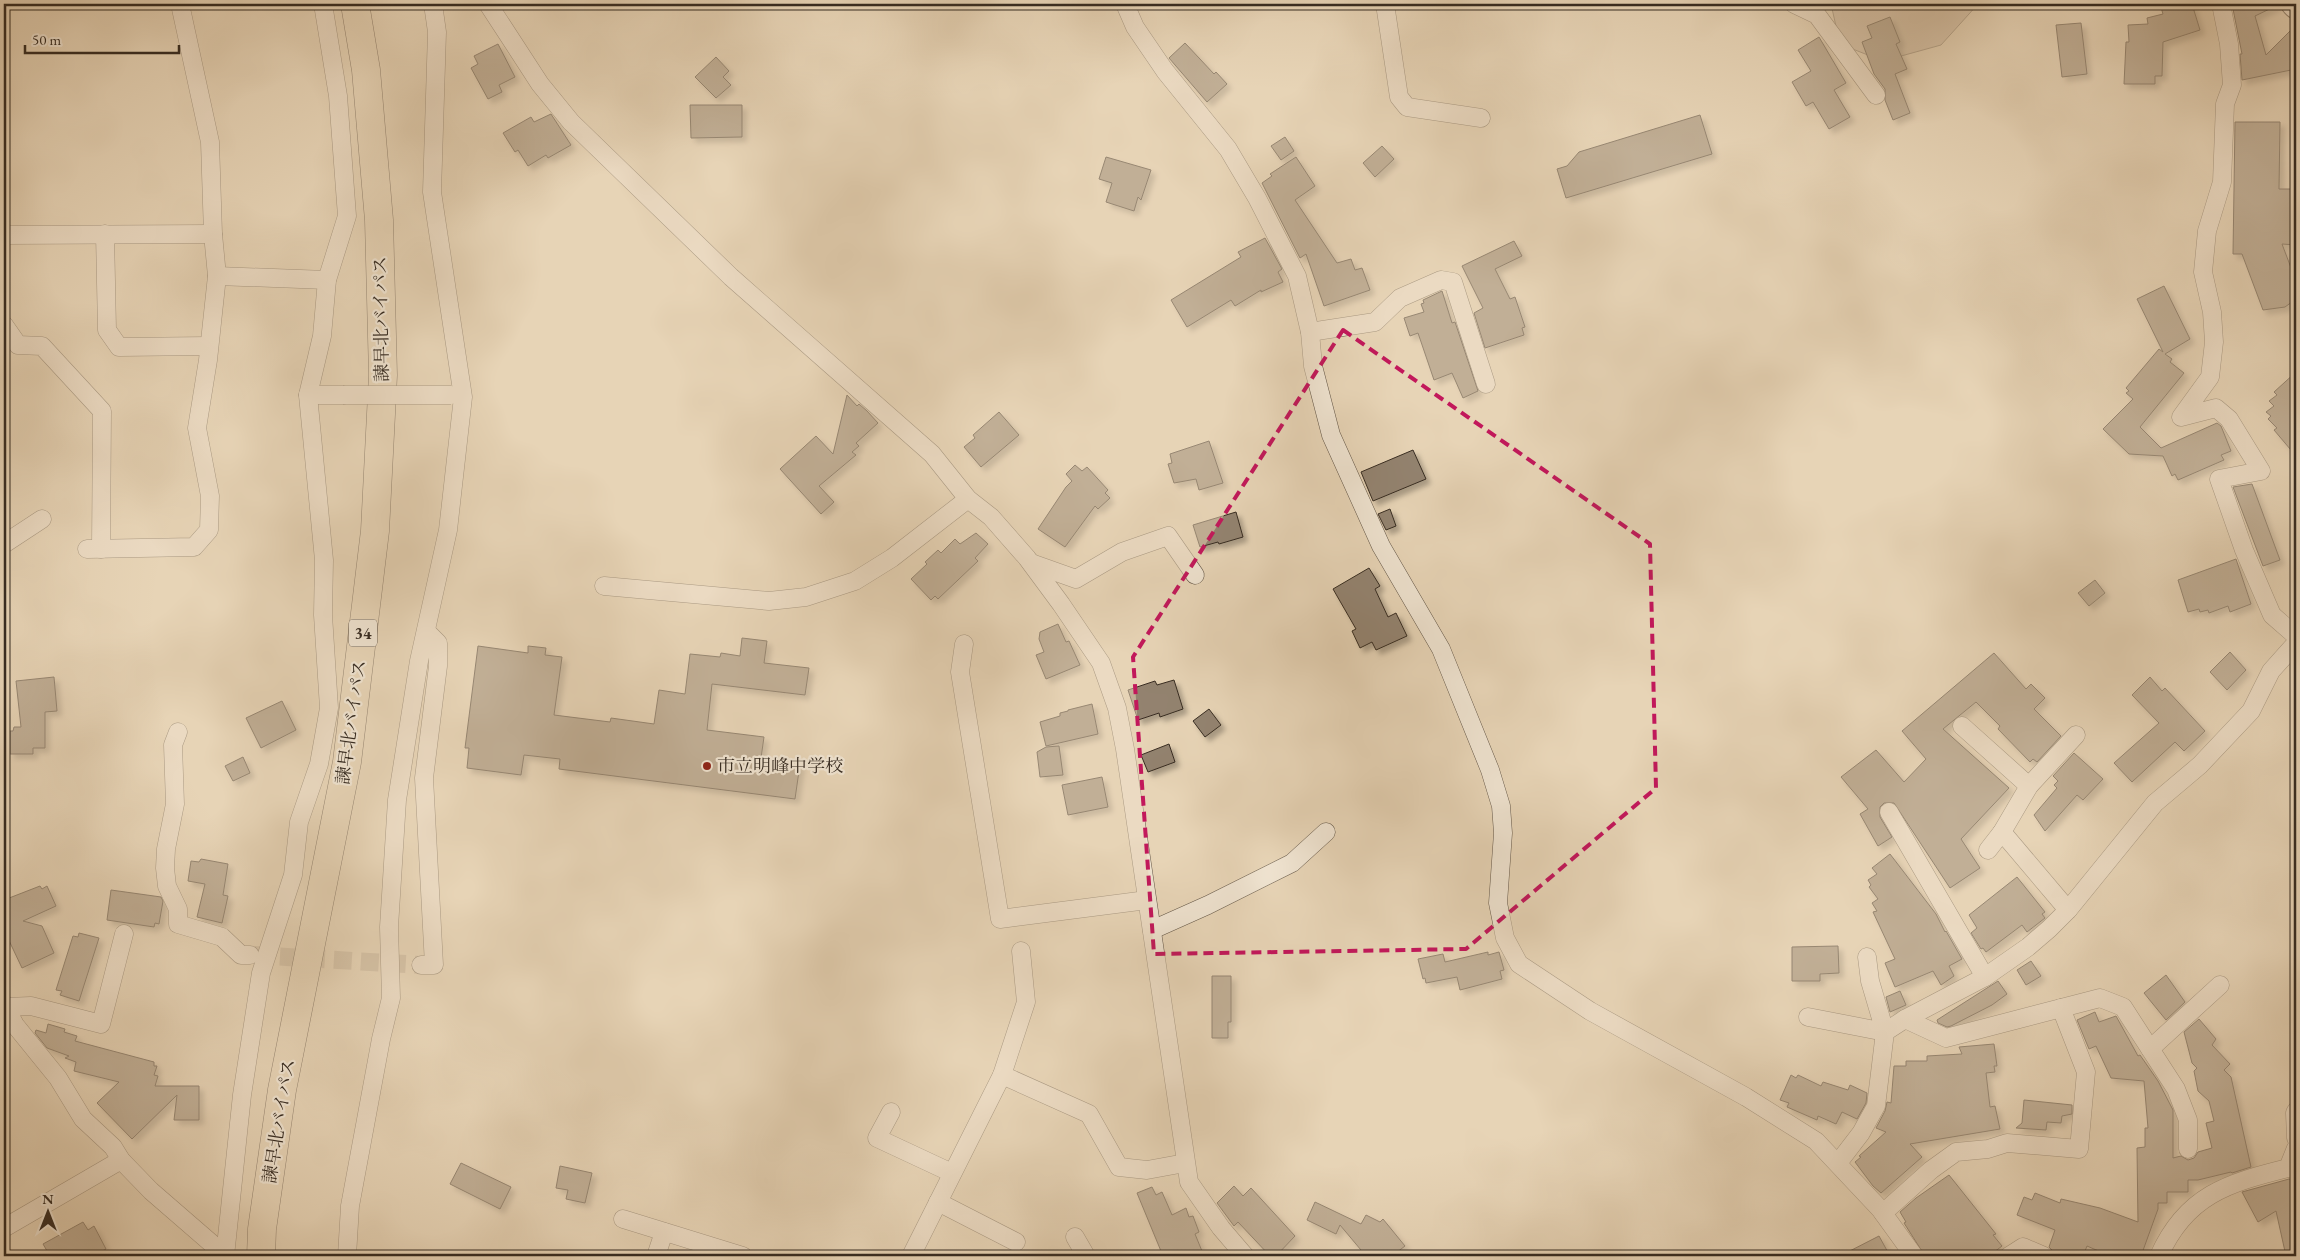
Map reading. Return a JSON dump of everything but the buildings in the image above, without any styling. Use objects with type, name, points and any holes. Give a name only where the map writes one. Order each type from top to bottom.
[{"type":"highway","name":"諫早北バイパス","points":[[261,1256],[262,1229],[282,1090],[347,762],[375,531],[383,375],[379,220],[366,70],[356,4]]},
{"type":"street","points":[[4,325],[18,345],[42,346],[102,411],[94,549],[194,547],[209,530],[210,496],[197,428],[217,276],[213,234],[210,142],[180,4]]},
{"type":"street","points":[[226,1256],[242,1095],[261,973],[293,875],[300,822],[319,764],[329,708],[323,615],[324,560],[308,395],[322,336],[327,280],[347,216],[338,96],[323,4]]},
{"type":"street","points":[[347,1256],[350,1206],[381,1039],[391,998],[389,926],[397,800],[426,631],[448,530],[457,396],[432,192],[437,32],[433,4]]},
{"type":"street","points":[[488,4],[540,84],[571,122],[731,277],[932,454],[968,499],[991,517],[1030,563],[1062,604],[1101,663],[1117,708],[1189,1182],[1221,1228],[1245,1256]]},
{"type":"street","points":[[1125,4],[1135,27],[1165,71],[1228,149],[1257,198],[1297,276],[1310,332],[1313,366],[1331,435],[1381,546],[1441,649],[1490,770],[1500,806],[1503,833],[1498,903],[1505,938],[1519,964],[1590,1011],[1794,1125],[1816,1141],[1883,1213],[1914,1256]]},
{"type":"street","points":[[1384,4],[1399,97],[1407,107],[1481,118]]},
{"type":"street","points":[[1794,4],[1816,15],[1876,95]]},
{"type":"street","points":[[2221,4],[2229,44],[2232,85],[2225,104],[2222,182],[2207,231],[2204,272],[2212,312],[2214,342],[2210,377],[2181,417],[2216,408],[2228,419],[2261,472],[2219,479],[2244,550],[2272,615],[2296,636]]},
{"type":"street","points":[[105,234],[107,330],[119,347],[209,346]]},
{"type":"street","points":[[4,235],[213,234]]},
{"type":"street","points":[[217,276],[327,280]]},
{"type":"street","points":[[1310,332],[1375,322],[1400,298],[1442,280],[1453,282],[1486,384]]},
{"type":"street","points":[[308,395],[457,396]]},
{"type":"street","points":[[604,586],[769,601],[806,597],[855,581],[892,558],[968,499]]},
{"type":"street","points":[[4,544],[42,519]]},
{"type":"street","points":[[1030,563],[1076,580],[1122,552],[1168,536],[1195,575]]},
{"type":"street","points":[[421,965],[434,965],[424,778],[438,666],[438,643],[426,631]]},
{"type":"street","points":[[1808,1017],[1885,1032],[1905,1019],[1985,977],[2028,947],[2068,910],[2155,802],[2200,765],[2251,711],[2271,671],[2296,642]]},
{"type":"street","points":[[964,644],[960,672],[1000,919],[1147,900]]},
{"type":"street","points":[[1962,726],[2029,786]]},
{"type":"street","points":[[178,732],[174,745],[175,804],[166,849],[165,868],[167,886],[178,909],[178,924],[222,938],[241,954],[250,955]]},
{"type":"street","points":[[1988,850],[2002,832],[2029,786],[2076,735]]},
{"type":"street","points":[[1889,812],[1985,977]]},
{"type":"street","points":[[1152,930],[1208,905],[1292,863],[1326,832]]},
{"type":"street","points":[[2002,832],[2068,910]]},
{"type":"street","points":[[124,934],[101,1024],[31,1006],[5,1006],[15,1025],[58,1078],[83,1119],[113,1147],[121,1160],[151,1191],[226,1256]]},
{"type":"street","points":[[911,1256],[1002,1076],[1026,1002],[1020,952]]},
{"type":"street","points":[[1838,1163],[1861,1132],[1876,1106],[1885,1032],[1870,980],[1867,957]]},
{"type":"street","points":[[2150,1049],[2220,985]]},
{"type":"street","points":[[1905,1019],[1946,1038],[2100,998],[2123,1008],[2176,1089],[2188,1120],[2188,1149]]},
{"type":"street","points":[[1883,1213],[1931,1170],[1956,1152],[1988,1149],[2007,1143],[2080,1149],[2086,1072],[2061,1008]]},
{"type":"street","points":[[1002,1076],[1089,1114],[1119,1167],[1146,1170],[1185,1163]]},
{"type":"street","points":[[2296,1111],[2296,1138]]},
{"type":"street","points":[[891,1112],[877,1138],[952,1173]]},
{"type":"street","points":[[2159,1256],[2166,1240],[2184,1214],[2219,1190],[2255,1176],[2288,1168],[2296,1148]]},
{"type":"street","points":[[4,1228],[121,1160]]},
{"type":"street","points":[[938,1202],[1016,1242]]},
{"type":"street","points":[[623,1219],[743,1256]]},
{"type":"street","points":[[656,1256],[664,1232]]},
{"type":"street","points":[[1075,1237],[1083,1255]]},
{"type":"street","points":[[2009,1256],[2023,1247],[2044,1256]]},
{"type":"highlighted area","points":[[1343,330],[1650,544],[1656,788],[1466,949],[1154,954],[1133,657]]},
{"type":"shaded area","points":[[1831,4],[1978,4],[1941,45],[1883,61],[1840,44]]},
{"type":"tunnel","points":[[253,955],[421,965]]},
{"type":"place","name":"市立明峰中学校","points":[[707,766]]}]
